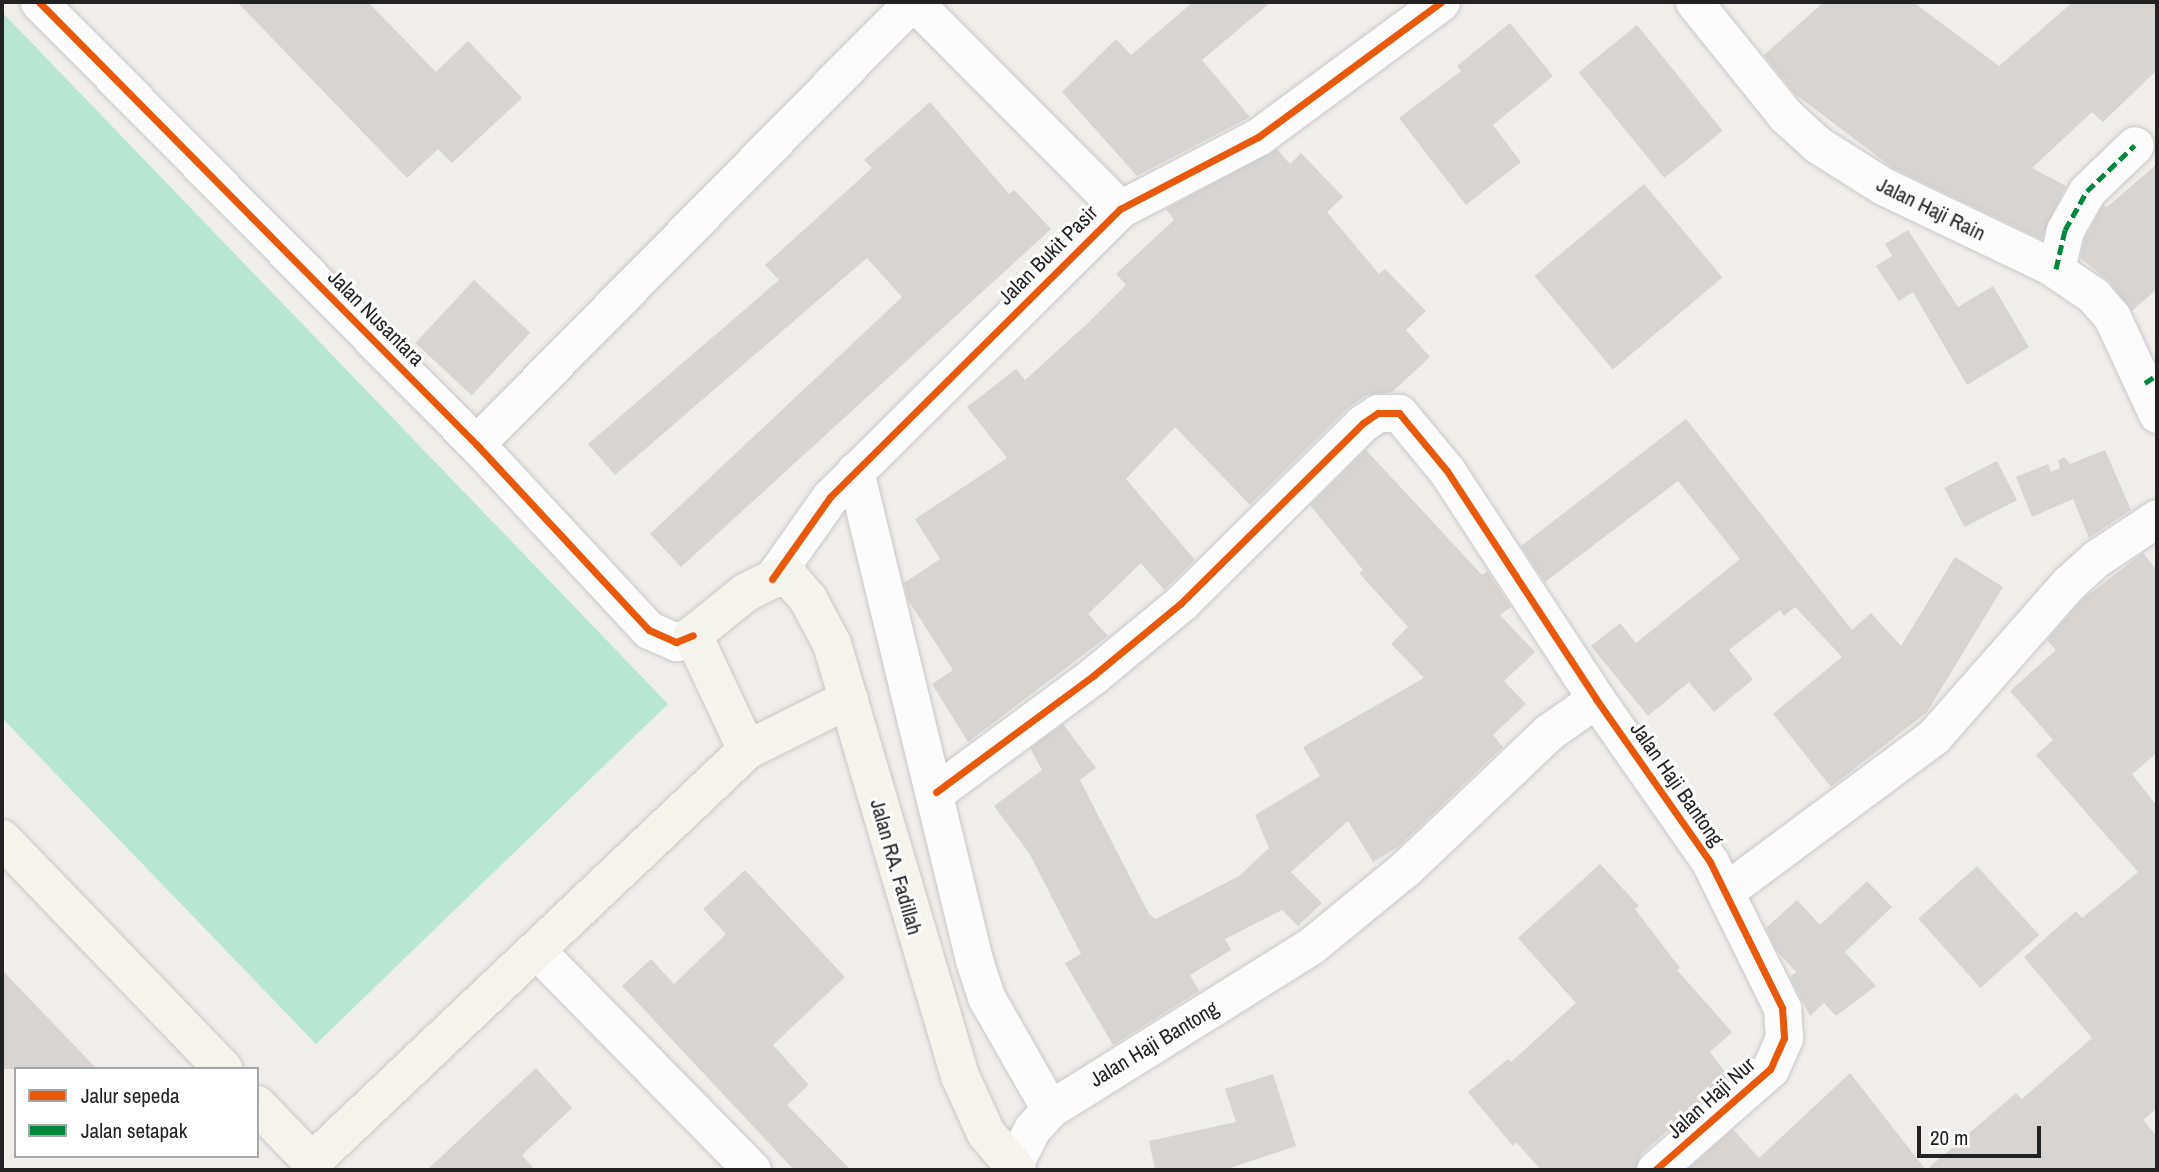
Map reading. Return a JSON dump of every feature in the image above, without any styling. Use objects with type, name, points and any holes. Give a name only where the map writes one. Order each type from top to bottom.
[{"type":"main road","points":[[747,750],[693,635],[725,607],[772,579]]},
{"type":"main road","name":"Jalan RA. Fadillah","points":[[772,579],[793,579],[808,599],[832,644],[960,1076],[986,1133],[1015,1168]]},
{"type":"main road","points":[[259,1107],[312,1167],[747,750],[849,699]]},
{"type":"main road","points":[[2,839],[221,1067]]},
{"type":"street","name":"Jalan Nusantara","points":[[39,2],[476,444],[649,631],[676,642],[693,635]]},
{"type":"street","points":[[476,444],[913,2],[1121,209]]},
{"type":"street","name":"Jalan Bukit Pasir","points":[[772,579],[830,497],[1121,209],[1258,138],[1441,2]]},
{"type":"street","name":"Jalan Haji Rain","points":[[1693,2],[1786,116],[1827,152],[1930,210],[2076,281],[2112,317],[2153,391]]},
{"type":"street","points":[[2056,269],[2065,230],[2087,191],[2135,145]]},
{"type":"street","points":[[936,792],[1094,675],[1181,603],[1363,424],[1386,411],[1399,413],[1414,426],[1447,471],[1596,699]]},
{"type":"street","points":[[855,471],[986,998],[1050,1109]]},
{"type":"street","points":[[1727,890],[1934,736],[2069,583],[2097,558],[2157,518]]},
{"type":"street","name":"Jalan Haji Bantong","points":[[1015,1168],[1032,1129],[1050,1109],[1312,945],[1405,869],[1549,732],[1596,699],[1727,890]]},
{"type":"street","name":"Jalan Haji Nur","points":[[1655,1170],[1770,1069],[1784,1038],[1775,990],[1727,890]]},
{"type":"street","points":[[537,951],[752,1170]]},
{"type":"green space","points":[[2,12],[668,704],[316,1044],[2,718]]},
{"type":"building","points":[[237,2],[368,2],[436,72],[468,41],[522,98],[452,163],[438,149],[407,178]]},
{"type":"building","points":[[1193,2],[1271,2],[1202,60],[1250,117],[1137,176],[1062,92],[1116,39],[1131,55]]},
{"type":"building","points":[[1824,2],[1913,2],[1999,66],[2073,2],[2157,2],[2157,70],[2103,122],[2092,112],[2032,168],[2066,186],[2041,239],[1893,168],[1795,94],[1764,55]]},
{"type":"building","points":[[1510,23],[1553,76],[1493,125],[1521,162],[1466,205],[1399,118],[1461,71],[1457,66]]},
{"type":"building","points":[[1637,25],[1723,131],[1664,178],[1579,72]]},
{"type":"building","points":[[930,102],[1009,194],[1014,190],[1051,229],[681,567],[650,534],[902,297],[867,258],[615,475],[588,444],[779,280],[765,265],[872,168],[864,160]]},
{"type":"building","points":[[1277,149],[1290,164],[1301,153],[1343,197],[1327,212],[1379,274],[1385,269],[1426,311],[1406,330],[1430,357],[1392,392],[1367,395],[1348,408],[1250,505],[1175,427],[1126,479],[1195,560],[1164,590],[1141,563],[1088,614],[1108,636],[968,742],[932,684],[953,670],[908,600],[904,583],[940,559],[915,519],[1007,458],[967,407],[1016,369],[1025,380],[1089,322],[1126,285],[1116,274],[1174,220],[1166,209]]},
{"type":"building","points":[[2157,164],[2157,289],[2132,311],[2109,281],[2080,258],[2085,238],[2103,205],[2107,207]]},
{"type":"building","points":[[1644,184],[1722,277],[1613,369],[1534,276]]},
{"type":"building","points":[[1908,230],[1958,307],[1993,286],[2029,347],[1967,385],[1913,292],[1899,301],[1876,266],[1892,256],[1885,244]]},
{"type":"building","points":[[474,280],[530,333],[472,395],[415,343]]},
{"type":"building","points":[[1686,419],[1852,630],[1871,613],[1901,646],[1955,557],[2003,587],[1927,712],[1831,787],[1773,714],[1842,657],[1795,607],[1784,616],[1780,610],[1729,650],[1753,679],[1714,712],[1689,682],[1648,716],[1591,646],[1620,623],[1636,643],[1740,559],[1678,481],[1545,582],[1521,546]]},
{"type":"building","points":[[1366,450],[1482,575],[1487,571],[1511,607],[1500,615],[1535,652],[1504,681],[1526,704],[1493,735],[1503,747],[1398,847],[1373,862],[1348,821],[1291,872],[1322,903],[1298,926],[1282,910],[1225,939],[1231,950],[1190,975],[1199,991],[1113,1045],[1065,963],[1081,954],[1029,853],[994,806],[1042,770],[1030,748],[1063,724],[1096,768],[1080,780],[1149,914],[1156,919],[1239,876],[1269,848],[1255,815],[1320,776],[1303,747],[1424,678],[1391,644],[1408,627],[1359,573],[1363,570],[1310,505]]},
{"type":"building","points":[[2105,450],[2131,510],[2089,538],[2073,499],[2032,517],[2016,477],[2048,464],[2051,472],[2060,468],[2058,461],[2064,457],[2070,464]]},
{"type":"building","points":[[1997,461],[2017,500],[1964,527],[1944,488]]},
{"type":"building","points":[[2143,553],[2157,570],[2157,753],[2132,774],[2157,806],[2157,1108],[2143,1120],[2157,1136],[2157,1170],[1926,1170],[2016,1093],[2022,1099],[2092,1038],[2024,957],[2076,911],[2082,918],[2138,872],[2036,755],[2053,740],[2010,691],[2056,650],[2047,640],[2084,598]]},
{"type":"building","points":[[1600,864],[1639,906],[1635,909],[1680,968],[1677,970],[1732,1032],[1710,1052],[1729,1077],[1641,1154],[1635,1170],[1541,1170],[1516,1142],[1513,1146],[1468,1092],[1508,1059],[1511,1062],[1576,1003],[1518,938]]},
{"type":"building","points":[[1977,866],[2039,935],[1981,988],[1918,919]]},
{"type":"building","points":[[745,870],[845,977],[773,1045],[809,1085],[787,1105],[851,1170],[794,1170],[622,986],[651,959],[674,984],[726,934],[703,909]]},
{"type":"building","points":[[1867,881],[1892,907],[1845,952],[1876,986],[1836,1016],[1824,1003],[1810,1016],[1790,977],[1796,972],[1777,951],[1766,928],[1797,900],[1820,925]]},
{"type":"building","points":[[2,970],[95,1067],[2,1069]]},
{"type":"building","points":[[536,1068],[572,1108],[522,1155],[535,1170],[427,1170]]},
{"type":"building","points":[[1850,1073],[1926,1170],[1687,1170],[1733,1129],[1759,1158]]},
{"type":"building","points":[[1273,1074],[1296,1146],[1224,1170],[1155,1170],[1149,1141],[1236,1122],[1225,1089]]},
{"type":"marked path","points":[[2056,269],[2065,230],[2087,191],[2135,145]]},
{"type":"marked path","points":[[2145,383],[2157,375]]},
{"type":"cycle path","points":[[39,2],[476,444],[649,630],[676,642],[693,635]]},
{"type":"cycle path","points":[[772,579],[830,497],[1120,209],[1258,137],[1441,2]]},
{"type":"cycle path","points":[[936,792],[1094,675],[1181,603],[1363,423],[1378,413],[1399,413],[1447,471],[1596,699],[1710,862],[1782,1008],[1784,1038],[1770,1069],[1655,1170]]}]
